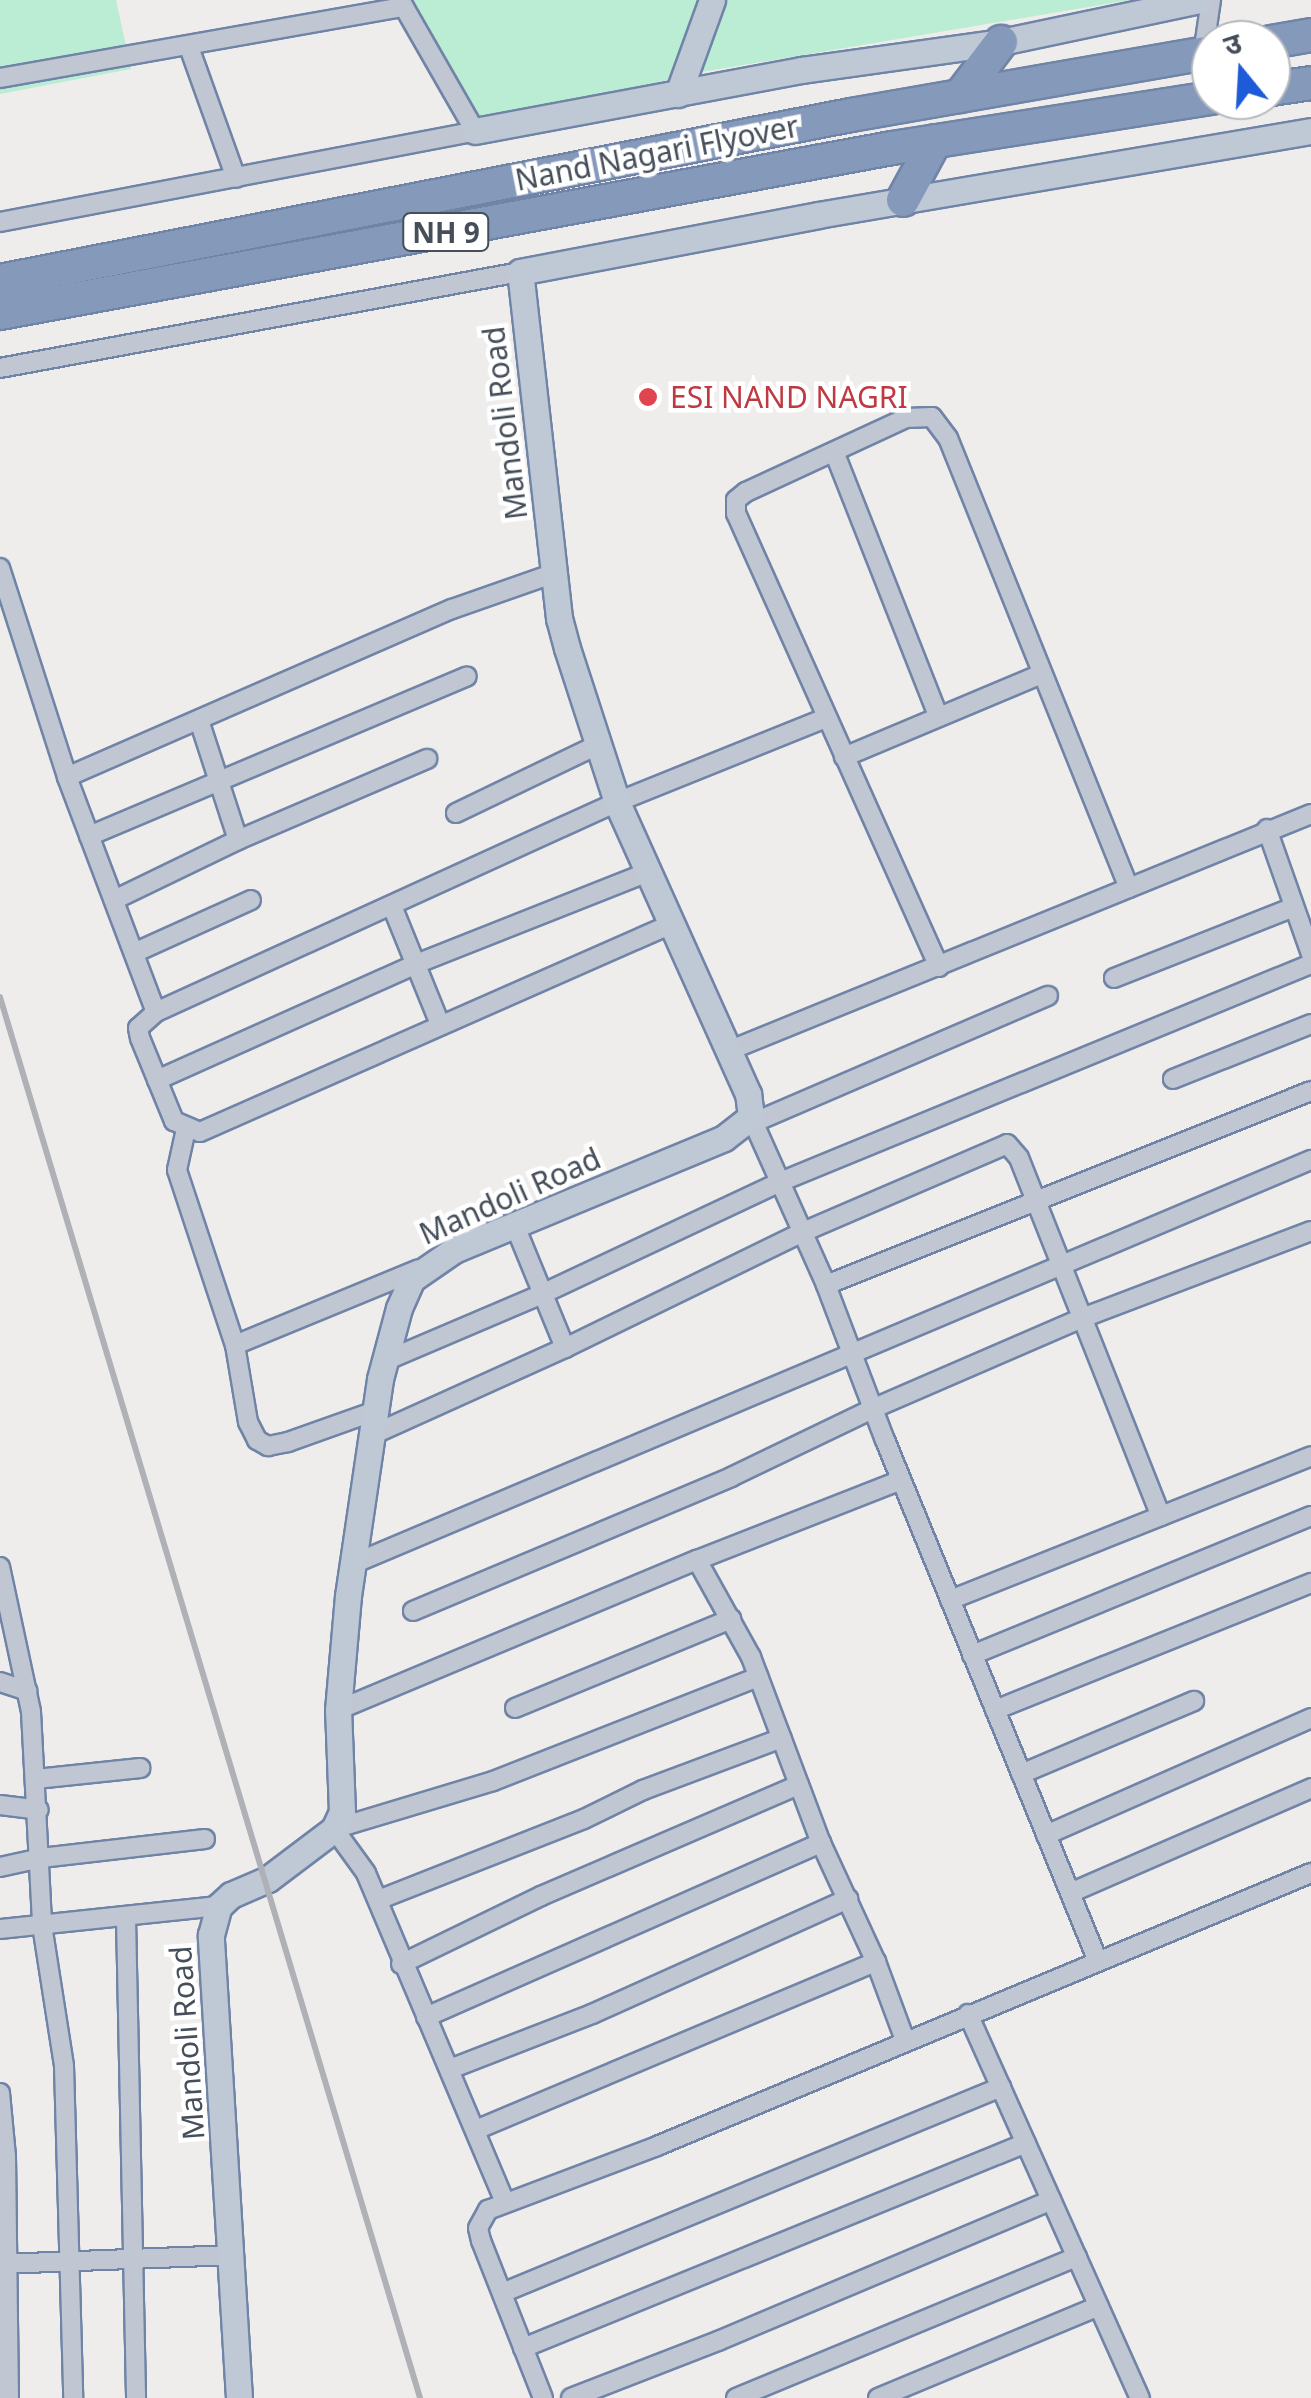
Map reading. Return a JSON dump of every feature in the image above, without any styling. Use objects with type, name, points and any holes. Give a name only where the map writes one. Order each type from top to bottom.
[{"type":"highway","points":[[960,96],[1000,42]]},
{"type":"highway","name":"NH 9","points":[[960,96],[1191,56]]},
{"type":"highway","name":"Nand Nagari Flyover","points":[[0,281],[960,96]]},
{"type":"highway","name":"NH 9","points":[[935,141],[1191,101]]},
{"type":"highway","points":[[903,200],[935,141]]},
{"type":"highway","name":"Nand Nagari Flyover","points":[[0,312],[935,141]]},
{"type":"street","points":[[678,94],[712,0]]},
{"type":"street","points":[[0,222],[802,70],[1000,42],[1200,0]]},
{"type":"street","points":[[0,78],[189,46],[404,2],[475,131]]},
{"type":"street","points":[[189,46],[236,178]]},
{"type":"street","points":[[0,368],[903,200],[1311,132]]},
{"type":"street","name":"Mandoli Road","points":[[239,2398],[233,2255],[210,1958],[219,1906],[268,1878],[328,1833],[342,1812],[338,1710],[353,1564],[385,1361],[412,1280],[428,1265],[724,1138],[753,1119],[748,1094],[617,802],[559,618],[520,272]]},
{"type":"street","points":[[940,967],[738,525],[736,500],[764,483],[906,418],[932,417],[948,438],[1130,888]]},
{"type":"street","points":[[834,454],[938,716]]},
{"type":"street","points":[[0,568],[89,836],[156,1012]]},
{"type":"street","points":[[68,776],[452,609],[554,573]]},
{"type":"street","points":[[844,757],[1041,674]]},
{"type":"street","points":[[89,836],[466,676]]},
{"type":"street","points":[[669,925],[200,1132],[174,1122],[138,1028],[156,1012],[617,802],[826,718]]},
{"type":"street","points":[[199,720],[216,783],[238,840]]},
{"type":"street","points":[[456,813],[597,745]]},
{"type":"street","points":[[114,900],[238,840],[427,759]]},
{"type":"street","points":[[728,1052],[1311,814]]},
{"type":"street","points":[[1267,829],[1311,954]]},
{"type":"street","points":[[157,1080],[416,964],[648,872]]},
{"type":"street","points":[[136,952],[251,900]]},
{"type":"street","points":[[392,906],[440,1024]]},
{"type":"street","points":[[1114,978],[1292,908]]},
{"type":"street","points":[[385,1361],[542,1294],[780,1182],[1311,964]]},
{"type":"street","points":[[1048,996],[753,1119],[826,1285],[872,1409],[1097,1959]]},
{"type":"street","points":[[1173,1079],[1311,1024]]},
{"type":"street","points":[[826,1285],[1311,1091]]},
{"type":"street","points":[[186,1129],[177,1170],[234,1345],[248,1422],[258,1440],[268,1446],[374,1423],[564,1348],[802,1232],[1007,1144],[1019,1158],[1160,1516]]},
{"type":"street","points":[[353,1564],[854,1355],[1059,1263],[1311,1160]]},
{"type":"street","points":[[514,1226],[564,1348]]},
{"type":"street","points":[[413,1610],[731,1477],[872,1409],[1082,1318],[1311,1230]]},
{"type":"street","points":[[234,1345],[428,1265]]},
{"type":"street","points":[[950,1600],[1311,1456]]},
{"type":"street","points":[[338,1710],[697,1560],[901,1480]]},
{"type":"street","points":[[972,1655],[1311,1516]]},
{"type":"street","points":[[697,1560],[758,1677],[905,2040]]},
{"type":"street","points":[[0,1567],[28,1691],[42,1858],[42,1925],[64,2066],[73,2398]]},
{"type":"street","points":[[995,1710],[1311,1582]]},
{"type":"street","points":[[515,1708],[731,1619]]},
{"type":"street","points":[[504,2200],[478,2130],[401,1964],[366,1872],[328,1833],[493,1781],[758,1677]]},
{"type":"street","points":[[0,1682],[28,1691]]},
{"type":"street","points":[[1021,1774],[1194,1701]]},
{"type":"street","points":[[1046,1834],[1311,1718]]},
{"type":"street","points":[[378,1900],[469,1866],[643,1790],[782,1738]]},
{"type":"street","points":[[36,1779],[140,1768]]},
{"type":"street","points":[[401,1964],[541,1896],[799,1786]]},
{"type":"street","points":[[1070,1893],[1311,1788]]},
{"type":"street","points":[[0,1805],[39,1810]]},
{"type":"street","points":[[0,1867],[42,1858],[205,1839]]},
{"type":"street","points":[[426,2017],[822,1843]]},
{"type":"street","points":[[543,2398],[478,2228],[488,2210],[504,2200],[656,2146],[1311,1873]]},
{"type":"street","points":[[450,2069],[592,2014],[848,1898]]},
{"type":"street","points":[[0,1929],[219,1906]]},
{"type":"street","points":[[126,1918],[136,2398]]},
{"type":"street","points":[[478,2130],[876,1962]]},
{"type":"street","points":[[968,2014],[1140,2398]]},
{"type":"street","points":[[502,2293],[1000,2087]]},
{"type":"street","points":[[0,2092],[9,2398]]},
{"type":"street","points":[[523,2348],[1026,2143]]},
{"type":"street","points":[[572,2398],[718,2341],[1051,2200]]},
{"type":"street","points":[[3,2264],[233,2255]]},
{"type":"street","points":[[736,2398],[1077,2257]]},
{"type":"street","points":[[878,2398],[1099,2306]]},
{"type":"green space","points":[[0,0],[116,0],[131,69],[0,94]]},
{"type":"green space","points":[[415,0],[1130,0],[702,72],[477,124],[410,8]]},
{"type":"railway","points":[[0,997],[420,2398]]},
{"type":"place","name":"ESI NAND NAGRI","points":[[648,397]]}]
